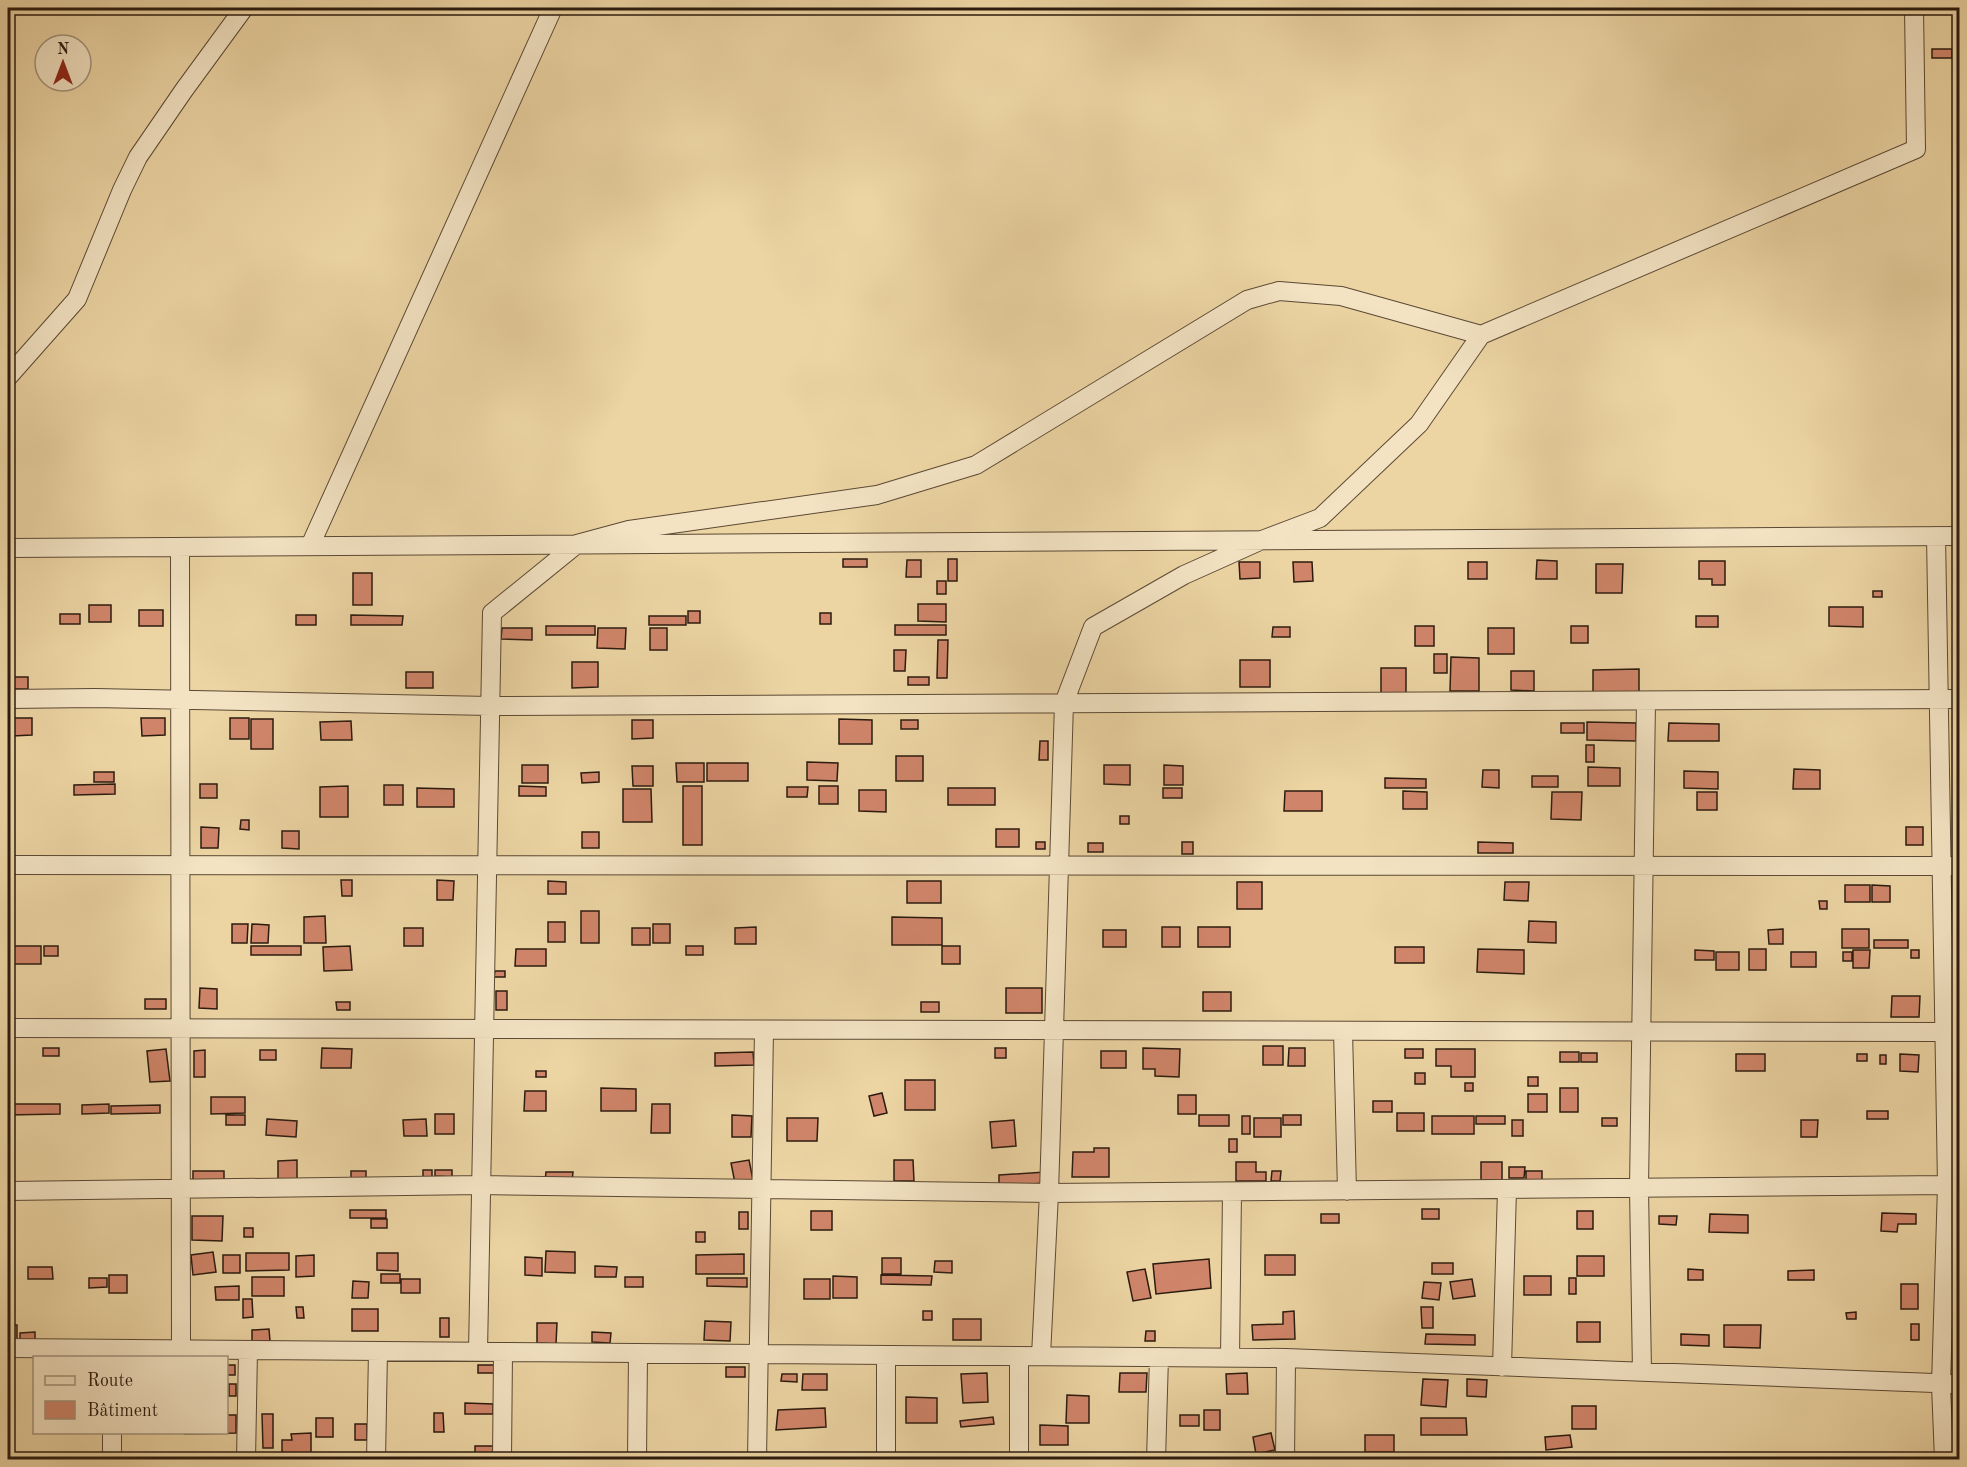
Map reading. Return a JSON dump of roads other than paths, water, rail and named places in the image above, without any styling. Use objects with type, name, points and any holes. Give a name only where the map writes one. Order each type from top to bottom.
[{"type":"street","points":[[8,377],[77,299],[138,157],[244,8]]},
{"type":"street","points":[[310,546],[553,8]]},
{"type":"street","points":[[1041,1356],[1049,1193],[1064,703],[1093,627],[1184,575],[1262,540],[1320,518],[1419,424],[1481,335],[1916,149],[1914,8]]},
{"type":"street","points":[[478,1352],[492,613],[577,544],[629,530],[877,495],[976,465],[1247,300],[1279,291],[1341,296],[1481,335]]},
{"type":"street","points":[[1936,536],[1939,699],[1950,866],[1952,1004],[1944,1032],[1950,1384],[1944,1460]]},
{"type":"street","points":[[8,548],[1959,536]]},
{"type":"street","points":[[180,547],[181,1350]]},
{"type":"street","points":[[8,699],[180,699],[490,706],[1959,699]]},
{"type":"street","points":[[1642,1372],[1639,1188],[1646,701]]},
{"type":"street","points":[[8,865],[1950,866]]},
{"type":"street","points":[[8,1028],[1944,1032]]},
{"type":"street","points":[[757,1460],[764,1030]]},
{"type":"street","points":[[1343,1031],[1347,1191]]},
{"type":"street","points":[[8,1191],[481,1185],[1049,1193],[1947,1185]]},
{"type":"street","points":[[1503,1366],[1507,1189]]},
{"type":"street","points":[[1230,1358],[1232,1192]]},
{"type":"street","points":[[8,1348],[111,1353],[248,1350],[1286,1358],[1950,1384]]},
{"type":"street","points":[[246,1460],[248,1350]]},
{"type":"street","points":[[376,1460],[378,1351]]},
{"type":"street","points":[[502,1460],[503,1352]]},
{"type":"street","points":[[636,1460],[638,1353]]},
{"type":"street","points":[[886,1355],[886,1460]]},
{"type":"street","points":[[1019,1460],[1020,1356]]},
{"type":"street","points":[[1155,1460],[1159,1357]]},
{"type":"street","points":[[1285,1460],[1286,1358]]},
{"type":"street","points":[[112,1434],[112,1460]]}]
